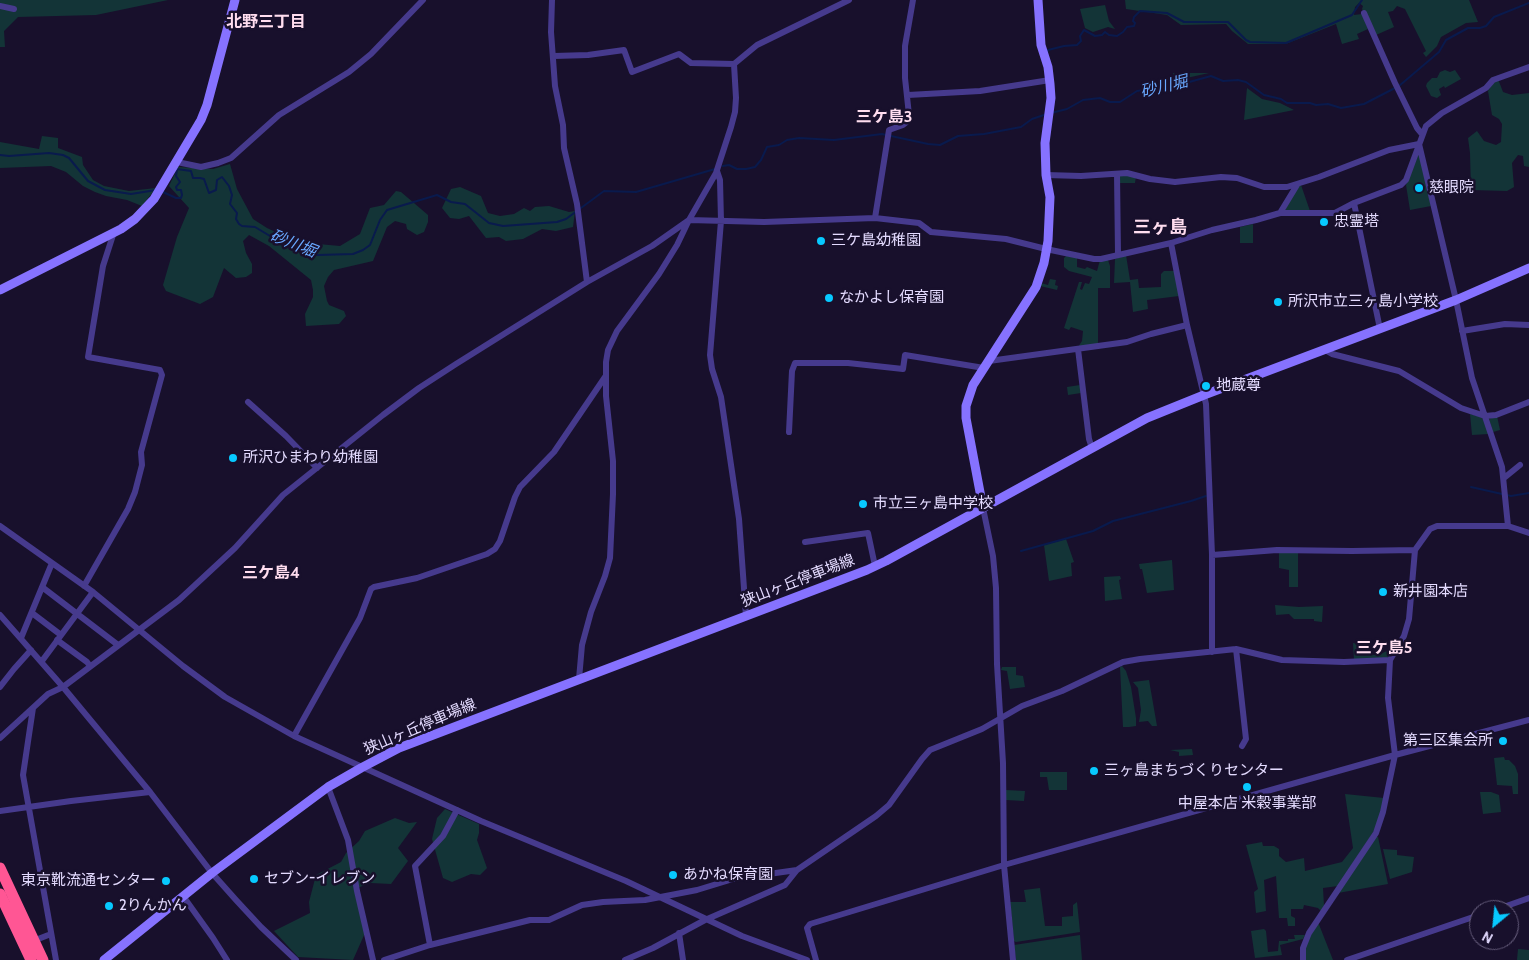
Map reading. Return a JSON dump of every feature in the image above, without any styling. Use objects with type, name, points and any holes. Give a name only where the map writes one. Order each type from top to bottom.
[{"type":"highway","points":[[0,868],[43,960]]},
{"type":"highway","points":[[0,894],[31,960]]},
{"type":"main road","points":[[0,290],[114,232],[135,219],[159,192],[201,120],[207,106],[236,0]]},
{"type":"main road","points":[[983,508],[966,418],[966,406],[973,385],[1036,287],[1041,277],[1046,249],[1050,197],[1046,175],[1045,135],[1051,98],[1050,80],[1041,45],[1038,0]]},
{"type":"main road","name":"狭山ヶ丘停車場線","points":[[104,960],[212,873],[328,787],[361,768],[417,741],[876,566],[1147,418],[1456,300],[1529,268]]},
{"type":"street","points":[[177,162],[201,167],[231,158],[279,114],[345,75],[371,54],[423,0]]},
{"type":"street","points":[[552,0],[551,32],[555,86],[563,125],[564,148],[579,216],[587,282]]},
{"type":"street","points":[[554,56],[588,55],[624,50],[632,72],[679,54],[691,64],[734,64],[757,45],[850,0]]},
{"type":"street","points":[[875,218],[889,130],[896,129],[908,121],[905,46],[913,0]]},
{"type":"street","points":[[0,6],[14,9]]},
{"type":"street","points":[[1364,13],[1417,128],[1422,134]]},
{"type":"street","points":[[579,679],[582,644],[610,558],[613,461],[605,377],[606,362],[611,342],[677,245],[716,171],[735,112],[734,64]]},
{"type":"street","points":[[0,738],[48,694],[63,687],[141,630],[207,576],[283,496],[419,388],[587,282],[652,246],[689,220],[773,222],[875,218],[919,223],[930,232],[1006,240],[1094,259],[1171,243],[1212,230],[1280,213],[1330,214],[1401,185],[1406,180],[1426,126],[1436,117],[1486,88],[1493,80],[1529,67]]},
{"type":"street","points":[[908,96],[980,91],[1050,80]]},
{"type":"street","points":[[1046,175],[1081,176],[1127,173],[1150,179],[1175,182],[1221,177],[1237,178],[1264,187],[1288,187],[1389,150],[1419,144]]},
{"type":"street","points":[[1419,144],[1456,300],[1472,378],[1504,478],[1508,526]]},
{"type":"street","points":[[716,171],[720,180],[721,221],[710,355],[712,369],[721,397],[739,519],[746,616]]},
{"type":"street","points":[[1117,174],[1118,254]]},
{"type":"street","points":[[1280,213],[1297,185]]},
{"type":"street","points":[[1354,203],[1380,329]]},
{"type":"street","points":[[84,586],[128,509],[135,492],[142,464],[141,452],[162,374],[160,370],[88,357],[103,266],[114,232]]},
{"type":"street","points":[[1171,243],[1187,325],[1204,395],[1212,555],[1212,652]]},
{"type":"street","points":[[1462,331],[1505,324],[1529,325]]},
{"type":"street","points":[[789,432],[792,370],[795,363],[848,363],[903,370],[904,355],[986,364],[1127,342],[1187,325]]},
{"type":"street","points":[[1078,349],[1089,440],[1092,448]]},
{"type":"street","points":[[1325,350],[1332,354],[1399,371],[1461,408],[1485,416],[1496,415],[1529,402]]},
{"type":"street","points":[[294,736],[360,618],[371,589],[432,573],[487,554],[495,549],[500,542],[520,487],[554,452],[605,377]]},
{"type":"street","points":[[248,402],[286,436],[317,468]]},
{"type":"street","points":[[1504,478],[1520,464]]},
{"type":"street","points":[[983,508],[993,556],[1001,718],[1004,865],[1014,960]]},
{"type":"street","points":[[0,526],[92,592],[183,666],[225,697],[294,736],[361,768],[661,897],[705,920],[807,960]]},
{"type":"street","points":[[1303,960],[1303,948],[1309,933],[1376,833],[1385,804],[1395,755],[1388,698],[1390,660],[1404,636],[1409,619],[1415,550],[1430,529],[1437,526],[1508,526],[1529,533]]},
{"type":"street","points":[[805,542],[868,533],[876,566]]},
{"type":"street","points":[[1212,555],[1278,550],[1415,550]]},
{"type":"street","points":[[21,638],[52,563]]},
{"type":"street","points":[[42,587],[118,645]]},
{"type":"street","points":[[42,661],[92,592]]},
{"type":"street","points":[[32,613],[90,666]]},
{"type":"street","points":[[0,615],[42,661],[150,792],[212,873],[261,927],[296,960]]},
{"type":"street","points":[[625,960],[653,948],[705,920],[785,885],[797,870],[876,816],[898,794],[930,750],[974,733],[1022,706],[1123,662],[1236,649],[1282,660],[1344,662],[1390,660]]},
{"type":"street","points":[[1236,649],[1246,738],[1242,746]]},
{"type":"street","points":[[0,687],[31,650]]},
{"type":"street","points":[[33,708],[23,774],[56,960]]},
{"type":"street","points":[[816,960],[808,928],[810,924],[1004,865],[1395,755],[1529,720]]},
{"type":"street","points":[[328,787],[348,840],[373,960]]},
{"type":"street","points":[[0,811],[150,792]]},
{"type":"street","points":[[430,945],[414,866],[443,836],[457,810]]},
{"type":"street","points":[[384,960],[430,945],[530,920],[549,920],[582,905],[661,897],[733,879],[797,870]]},
{"type":"street","points":[[183,896],[214,938],[227,960]]},
{"type":"street","points":[[1347,960],[1469,919]]},
{"type":"street","points":[[679,933],[683,960]]},
{"type":"street","points":[[34,942],[51,934]]},
{"type":"green space","points":[[0,0],[168,0],[96,15],[18,17],[4,31],[5,47],[0,47]]},
{"type":"green space","points":[[1125,0],[1469,0],[1478,22],[1466,23],[1441,37],[1437,46],[1426,57],[1423,53],[1426,51],[1405,9],[1397,6],[1393,11],[1388,12],[1394,27],[1376,35],[1362,9],[1363,6],[1359,3],[1355,7],[1354,15],[1362,14],[1368,29],[1357,34],[1359,39],[1342,44],[1336,24],[1286,44],[1248,44],[1226,24],[1181,25],[1167,15],[1126,9]]},
{"type":"green space","points":[[1105,5],[1109,21],[1115,29],[1108,27],[1093,32],[1085,28],[1080,9]]},
{"type":"green space","points":[[1445,70],[1450,72],[1455,70],[1461,79],[1445,88],[1444,86],[1439,89],[1441,95],[1437,98],[1431,96],[1426,86],[1427,83],[1432,78],[1437,78],[1440,72]]},
{"type":"green space","points":[[1173,73],[1209,73],[1173,81]]},
{"type":"green space","points":[[1498,79],[1503,92],[1512,95],[1529,93],[1529,167],[1524,166],[1523,156],[1518,155],[1512,163],[1514,187],[1507,191],[1471,190],[1468,138],[1477,131],[1484,141],[1496,145],[1501,142],[1502,124],[1499,119],[1492,115],[1488,91],[1493,82]]},
{"type":"green space","points":[[1247,88],[1262,99],[1280,103],[1294,110],[1244,120]]},
{"type":"green space","points":[[42,136],[58,138],[58,148],[82,157],[83,165],[93,180],[104,186],[129,191],[156,188],[142,206],[95,192],[83,186],[66,172],[51,166],[0,168],[0,142],[39,149]]},
{"type":"green space","points":[[1419,153],[1431,206],[1410,210],[1406,185]]},
{"type":"green space","points":[[230,164],[237,189],[253,219],[286,237],[307,243],[340,246],[360,234],[370,208],[384,205],[396,191],[401,192],[428,215],[428,222],[424,232],[417,235],[407,229],[406,224],[395,221],[387,227],[373,261],[334,270],[324,286],[329,305],[344,311],[346,316],[339,324],[306,326],[305,314],[313,297],[311,280],[269,246],[249,235],[243,241],[246,253],[252,264],[252,273],[246,277],[236,278],[224,268],[213,297],[200,304],[166,291],[163,285],[177,237],[189,208],[169,186],[178,167],[213,169]]},
{"type":"green space","points":[[1117,174],[1136,176],[1135,183],[1117,183]]},
{"type":"green space","points":[[1301,185],[1310,211],[1286,211],[1285,208],[1298,186]]},
{"type":"green space","points":[[460,187],[481,196],[488,213],[500,216],[514,214],[524,208],[530,211],[535,207],[549,206],[569,212],[575,211],[573,227],[556,231],[542,229],[523,239],[506,241],[499,237],[486,238],[469,216],[459,219],[450,218],[442,208],[451,189]]},
{"type":"green space","points":[[1253,224],[1253,243],[1240,243],[1240,227]]},
{"type":"green space","points":[[1067,255],[1077,257],[1077,267],[1085,269],[1087,267],[1097,271],[1100,260],[1108,260],[1110,266],[1110,288],[1098,288],[1098,344],[1078,347],[1082,341],[1083,331],[1071,327],[1069,330],[1064,328],[1079,282],[1082,282],[1080,289],[1082,290],[1085,283],[1089,284],[1092,277],[1069,271],[1064,267],[1064,258]]},
{"type":"green space","points":[[1126,255],[1130,280],[1138,279],[1139,288],[1161,287],[1161,274],[1164,271],[1175,271],[1179,296],[1147,300],[1148,309],[1133,312],[1130,282],[1114,283],[1115,259]]},
{"type":"green space","points":[[1050,279],[1056,280],[1057,290],[1040,286],[1041,283],[1048,285]]},
{"type":"green space","points":[[1080,385],[1081,393],[1068,395],[1067,387]]},
{"type":"green space","points":[[1470,414],[1482,417],[1489,434],[1472,435]]},
{"type":"green space","points":[[1497,416],[1500,430],[1493,432],[1489,419]]},
{"type":"green space","points":[[1066,539],[1074,562],[1071,563],[1072,576],[1049,581],[1044,545]]},
{"type":"green space","points":[[1279,553],[1298,553],[1298,587],[1289,587],[1289,570],[1279,568]]},
{"type":"green space","points":[[1172,560],[1174,590],[1147,593],[1142,569],[1140,569],[1139,564]]},
{"type":"green space","points":[[1120,576],[1122,599],[1105,601],[1104,577]]},
{"type":"green space","points":[[1275,605],[1323,606],[1322,622],[1314,621],[1314,619],[1294,619],[1289,614],[1276,615]]},
{"type":"green space","points":[[1353,643],[1364,645],[1367,651],[1374,655],[1387,651],[1392,652],[1387,658],[1354,660]]},
{"type":"green space","points":[[1122,666],[1126,671],[1131,687],[1136,726],[1123,727],[1120,667]]},
{"type":"green space","points":[[1002,667],[1016,667],[1016,675],[1023,676],[1025,687],[1010,689],[1007,671],[1001,670]]},
{"type":"green space","points":[[1149,680],[1157,726],[1152,726],[1148,721],[1139,722],[1141,710],[1138,688],[1133,682]]},
{"type":"green space","points":[[1192,749],[1193,755],[1179,756],[1179,752],[1170,750]]},
{"type":"green space","points":[[1504,757],[1505,760],[1509,760],[1515,766],[1518,774],[1518,794],[1513,794],[1512,786],[1497,785],[1494,758]]},
{"type":"green space","points":[[1040,772],[1067,772],[1067,790],[1049,790],[1047,777],[1040,777]]},
{"type":"green space","points":[[1006,790],[1025,791],[1024,801],[1006,800]]},
{"type":"green space","points":[[1480,792],[1491,792],[1499,795],[1501,812],[1483,814]]},
{"type":"green space","points":[[1345,794],[1384,798],[1379,823],[1338,886],[1323,888],[1324,906],[1321,911],[1318,908],[1304,905],[1303,909],[1291,909],[1291,916],[1295,918],[1295,926],[1288,926],[1287,918],[1279,918],[1276,876],[1264,880],[1266,911],[1256,913],[1254,892],[1258,889],[1246,845],[1262,842],[1263,846],[1274,846],[1279,849],[1279,856],[1286,862],[1304,858],[1305,871],[1342,862],[1353,848]]},
{"type":"green space","points":[[445,809],[479,824],[477,840],[487,868],[480,875],[471,874],[452,882],[443,878],[432,839],[437,818]]},
{"type":"green space","points":[[395,818],[409,823],[417,822],[398,848],[408,861],[391,884],[371,883],[354,889],[365,933],[353,960],[298,957],[274,931],[310,913],[309,902],[316,875],[341,862],[346,853],[359,841],[365,831]]},
{"type":"green space","points":[[1375,837],[1378,837],[1388,884],[1338,893]]},
{"type":"green space","points":[[1383,849],[1397,850],[1397,855],[1414,857],[1412,872],[1390,879]]},
{"type":"green space","points":[[1040,888],[1045,926],[1062,926],[1062,917],[1073,916],[1073,905],[1077,902],[1080,932],[1014,941],[1010,902],[1026,902],[1024,890]]},
{"type":"green space","points":[[1318,922],[1333,960],[1305,960],[1306,941]]},
{"type":"green space","points":[[1264,929],[1266,931],[1268,952],[1278,951],[1279,941],[1295,939],[1294,935],[1305,935],[1303,939],[1280,945],[1282,955],[1255,958],[1251,931]]},
{"type":"green space","points":[[1080,935],[1082,960],[1016,960],[1014,945]]},
{"type":"green space","points":[[1519,949],[1529,950],[1529,960],[1517,960]]},
{"type":"waterway","points":[[1047,54],[1048,50],[1077,45],[1081,41],[1080,36],[1084,30],[1095,36],[1102,35],[1105,32],[1109,35],[1117,36],[1127,27],[1134,26],[1134,17],[1140,11],[1167,13],[1184,22],[1228,22],[1250,42],[1286,43],[1352,15],[1362,0]]},
{"type":"waterway","name":"砂川堀","points":[[1399,86],[1439,52],[1446,40],[1468,28],[1486,26],[1494,17],[1529,3]]},
{"type":"waterway","name":"砂川堀","points":[[1051,113],[1067,109],[1083,100],[1100,98],[1110,102],[1120,102],[1137,91],[1182,84],[1211,76],[1223,81],[1238,80],[1246,82],[1264,95],[1281,99],[1287,103],[1328,104],[1341,108],[1364,104],[1395,88]]},
{"type":"waterway","name":"砂川堀","points":[[891,136],[940,145],[958,136],[984,134],[1021,127],[1032,119],[1047,114]]},
{"type":"waterway","name":"砂川堀","points":[[723,166],[729,165],[737,169],[755,167],[761,160],[767,147],[779,145],[787,140],[799,138],[834,140],[886,135]]},
{"type":"waterway","name":"砂川堀","points":[[0,155],[49,153],[63,155],[69,158],[88,181],[105,190],[131,194],[156,190]]},
{"type":"waterway","name":"砂川堀","points":[[163,192],[176,198],[181,198],[181,190],[177,190],[176,187],[180,182],[176,176],[177,169],[191,171],[193,178],[204,179],[209,193],[216,190],[217,180],[222,177],[229,186],[232,195],[230,204],[237,213],[236,219],[242,226],[255,227],[275,239],[308,254],[353,254],[370,245],[380,220],[387,210],[437,195],[451,202],[465,204],[489,223],[503,226],[557,222],[566,219],[604,191],[636,192],[715,169]]},
{"type":"waterway","points":[[1471,487],[1502,494]]},
{"type":"waterway","points":[[1507,495],[1529,493]]},
{"type":"waterway","points":[[1021,551],[1093,531],[1113,521],[1206,496]]},
{"type":"place","name":"慈眼院","points":[[1419,188]]},
{"type":"place","name":"忠霊塔","points":[[1324,222]]},
{"type":"place","name":"三ケ島幼稚園","points":[[821,241]]},
{"type":"place","name":"なかよし保育園","points":[[829,298]]},
{"type":"place","name":"所沢市立三ヶ島小学校","points":[[1278,302]]},
{"type":"place","name":"地蔵尊","points":[[1206,386]]},
{"type":"place","name":"所沢ひまわり幼稚園","points":[[233,458]]},
{"type":"place","name":"市立三ヶ島中学校","points":[[863,504]]},
{"type":"place","name":"新井園本店","points":[[1383,592]]},
{"type":"place","name":"第三区集会所","points":[[1503,741]]},
{"type":"place","name":"三ヶ島まちづくりセンター","points":[[1094,771]]},
{"type":"place","name":"中屋本店 米穀事業部","points":[[1247,787]]},
{"type":"place","name":"あかね保育園","points":[[673,875]]},
{"type":"place","name":"セブン-イレブン","points":[[254,879]]},
{"type":"place","name":"東京靴流通センター","points":[[166,881]]},
{"type":"place","name":"2りんかん","points":[[109,906]]},
{"type":"district","name":"北野三丁目","points":[[266,22]]},
{"type":"district","name":"三ケ島3","points":[[884,117]]},
{"type":"district","name":"三ヶ島","points":[[1160,228]]},
{"type":"district","name":"三ケ島4","points":[[271,573]]},
{"type":"district","name":"三ケ島5","points":[[1384,648]]}]
